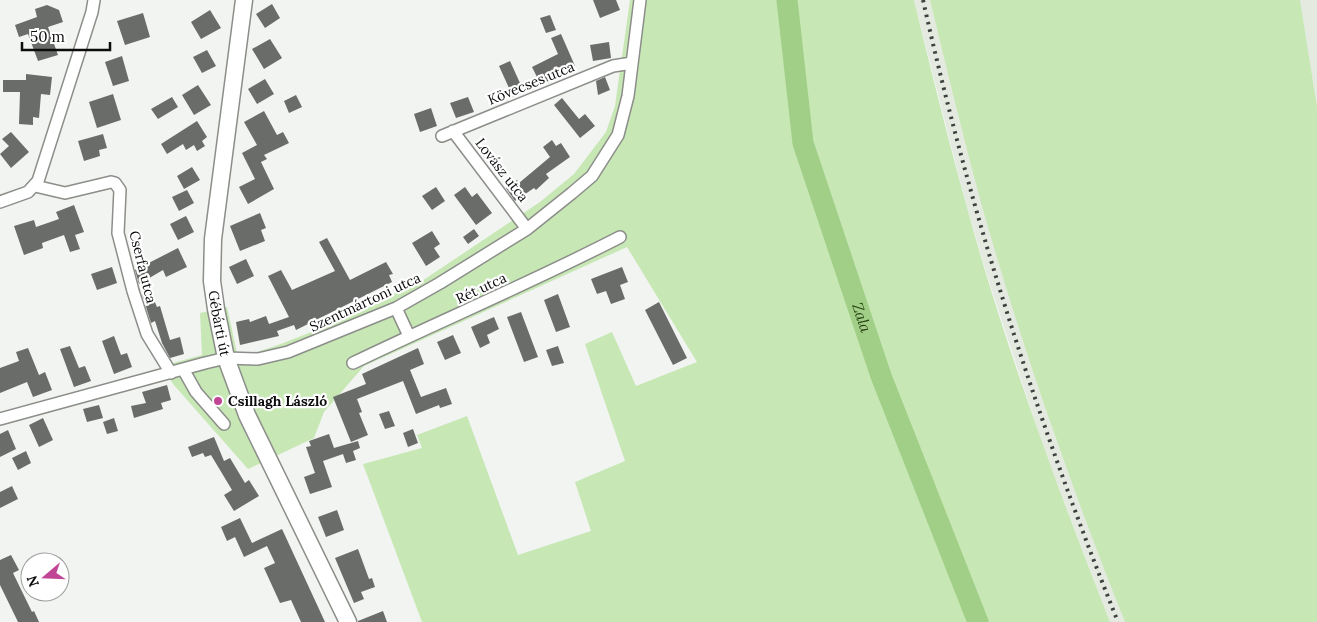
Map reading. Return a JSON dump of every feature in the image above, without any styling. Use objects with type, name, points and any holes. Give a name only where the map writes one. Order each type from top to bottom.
[{"type":"main road","name":"Gébárti út","points":[[244,0],[212,255],[216,309],[226,358],[247,414],[348,622]]},
{"type":"street","points":[[0,202],[23,195],[35,186],[41,173],[94,0]]},
{"type":"street","name":"Szentmártoni utca","points":[[0,419],[226,358],[258,359],[288,352],[396,308],[440,284],[527,229],[592,176],[607,155],[622,121],[628,96],[640,0]]},
{"type":"street","name":"Kövecses utca","points":[[448,134],[613,66],[632,62]]},
{"type":"street","name":"Lovász utca","points":[[448,134],[527,229]]},
{"type":"street","name":"Cserfa utca","points":[[35,186],[65,193],[111,182],[118,186],[120,190],[119,241],[132,291],[147,334],[171,373]]},
{"type":"street","name":"Rét utca","points":[[354,362],[466,312],[620,237]]},
{"type":"street","points":[[396,308],[409,336]]},
{"type":"street","points":[[183,369],[196,392],[224,424]]},
{"type":"shaded area","points":[[914,0],[930,0],[959,118],[1001,270],[1058,445],[1125,622],[1110,622],[1044,449],[987,275],[965,200]]},
{"type":"shaded area","points":[[1300,0],[1317,0],[1317,107]]},
{"type":"green space","points":[[630,0],[914,0],[957,172],[986,274],[1014,362],[1045,449],[1110,622],[422,622],[363,464],[422,448],[417,435],[467,416],[518,555],[591,531],[575,482],[625,461],[585,344],[612,332],[636,386],[697,362],[627,247],[364,366],[324,412],[314,438],[248,469],[173,384],[162,366],[202,355],[200,313],[227,307],[237,353],[251,354],[278,345],[332,324],[425,279],[540,202],[574,174],[606,132],[615,106]]},
{"type":"green space","points":[[930,0],[1300,0],[1317,107],[1317,622],[1125,622],[1065,465],[995,253],[973,174]]},
{"type":"building","points":[[593,0],[616,0],[620,10],[600,18]]},
{"type":"building","points":[[272,4],[280,18],[265,28],[256,14]]},
{"type":"building","points":[[47,5],[59,10],[63,22],[48,27],[58,55],[38,61],[28,34],[19,37],[15,25],[37,17],[35,9]]},
{"type":"building","points":[[210,10],[221,28],[201,39],[191,22]]},
{"type":"building","points":[[143,13],[150,37],[125,45],[117,21]]},
{"type":"building","points":[[550,15],[556,30],[546,33],[540,18]]},
{"type":"building","points":[[561,34],[575,66],[541,85],[532,67],[558,54],[551,38]]},
{"type":"building","points":[[270,39],[282,58],[264,69],[252,49]]},
{"type":"building","points":[[609,42],[611,58],[593,61],[590,45]]},
{"type":"building","points":[[207,50],[216,66],[202,73],[193,57]]},
{"type":"building","points":[[122,56],[129,81],[113,86],[105,62]]},
{"type":"building","points":[[510,61],[524,92],[513,97],[499,66]]},
{"type":"building","points":[[26,74],[52,77],[50,95],[41,94],[39,118],[33,117],[33,125],[19,124],[20,92],[3,92],[3,80],[26,80]]},
{"type":"building","points":[[605,77],[610,90],[598,95],[596,81]]},
{"type":"building","points":[[265,79],[274,94],[257,104],[248,89]]},
{"type":"building","points":[[198,85],[211,105],[194,115],[182,95]]},
{"type":"building","points":[[113,94],[121,120],[97,128],[89,102]]},
{"type":"building","points":[[296,95],[302,107],[289,113],[284,101]]},
{"type":"building","points":[[172,97],[178,107],[158,119],[151,109]]},
{"type":"building","points":[[468,97],[474,112],[456,118],[450,103]]},
{"type":"building","points":[[562,98],[579,119],[585,114],[595,126],[580,138],[554,105]]},
{"type":"building","points":[[431,108],[437,126],[420,132],[414,114]]},
{"type":"building","points":[[264,111],[277,135],[283,132],[289,143],[264,155],[267,159],[261,162],[274,189],[248,204],[239,187],[255,179],[242,153],[257,145],[244,122]]},
{"type":"building","points":[[197,121],[207,137],[202,141],[205,146],[197,151],[194,145],[186,150],[183,144],[167,154],[161,144]]},
{"type":"building","points":[[11,132],[29,152],[11,168],[0,154],[9,146],[2,139]]},
{"type":"building","points":[[103,134],[107,148],[99,150],[100,156],[84,161],[78,141]]},
{"type":"building","points":[[552,140],[556,146],[561,143],[570,157],[546,174],[549,178],[536,190],[534,188],[515,201],[506,188],[517,180],[519,183],[550,157],[543,147]]},
{"type":"building","points":[[192,167],[200,180],[184,189],[177,176]]},
{"type":"building","points":[[436,187],[445,201],[432,210],[422,196]]},
{"type":"building","points":[[465,187],[472,197],[477,193],[492,213],[476,225],[454,195]]},
{"type":"building","points":[[187,190],[194,203],[179,211],[172,197]]},
{"type":"building","points":[[74,205],[84,232],[75,235],[80,249],[70,252],[64,235],[42,243],[43,248],[24,255],[14,226],[34,220],[36,227],[59,219],[56,212]]},
{"type":"building","points":[[260,213],[266,228],[261,230],[265,241],[240,251],[230,226]]},
{"type":"building","points":[[186,216],[194,232],[178,240],[170,224]]},
{"type":"building","points":[[474,229],[479,236],[468,244],[463,237]]},
{"type":"building","points":[[432,231],[440,244],[434,248],[440,257],[426,266],[412,243]]},
{"type":"building","points":[[327,238],[350,280],[386,262],[393,274],[389,275],[392,282],[296,330],[294,325],[277,331],[279,336],[240,345],[236,322],[249,319],[250,322],[266,316],[269,324],[289,317],[268,276],[281,270],[292,290],[335,271],[319,242]]},
{"type":"building","points":[[178,248],[187,267],[166,277],[163,270],[139,284],[135,270]]},
{"type":"building","points":[[246,259],[254,276],[237,284],[229,267]]},
{"type":"building","points":[[112,267],[117,283],[97,290],[91,274]]},
{"type":"building","points":[[622,267],[628,282],[620,285],[625,299],[611,304],[606,291],[597,294],[591,279]]},
{"type":"building","points":[[150,291],[157,307],[160,306],[170,340],[180,337],[184,354],[170,358],[162,343],[155,321],[151,323],[142,294]]},
{"type":"building","points":[[558,294],[570,327],[556,332],[544,300]]},
{"type":"building","points":[[659,302],[687,358],[673,365],[645,310]]},
{"type":"building","points":[[521,312],[538,357],[524,362],[507,317]]},
{"type":"building","points":[[494,317],[499,329],[487,335],[490,343],[480,348],[471,327]]},
{"type":"building","points":[[453,335],[461,353],[445,360],[437,342]]},
{"type":"building","points":[[114,336],[121,355],[127,353],[132,367],[114,374],[102,341]]},
{"type":"building","points":[[70,346],[79,368],[85,366],[91,381],[74,387],[60,349]]},
{"type":"building","points":[[558,346],[564,363],[552,366],[546,350]]},
{"type":"building","points":[[28,348],[39,375],[45,372],[52,390],[33,397],[27,382],[0,393],[0,368],[19,361],[16,352]]},
{"type":"building","points":[[418,348],[424,364],[410,370],[421,397],[446,388],[452,404],[440,408],[439,405],[416,414],[403,381],[357,399],[362,412],[359,413],[368,435],[351,442],[333,397],[366,384],[362,374]]},
{"type":"building","points":[[167,385],[171,400],[161,403],[163,409],[134,418],[131,406],[146,403],[142,392]]},
{"type":"building","points":[[99,405],[103,418],[87,422],[83,409]]},
{"type":"building","points":[[389,411],[395,426],[385,429],[379,414]]},
{"type":"building","points":[[43,418],[53,440],[39,447],[29,425]]},
{"type":"building","points":[[114,418],[118,431],[107,434],[103,422]]},
{"type":"building","points":[[413,429],[418,443],[408,447],[403,433]]},
{"type":"building","points":[[8,430],[16,449],[0,457],[0,434]]},
{"type":"building","points":[[329,434],[334,448],[358,441],[360,448],[353,451],[356,460],[346,463],[343,454],[323,461],[332,487],[310,494],[304,477],[315,473],[306,447],[311,446],[309,441]]},
{"type":"building","points":[[214,437],[224,461],[230,458],[245,483],[249,480],[259,496],[234,511],[224,495],[232,490],[211,455],[205,457],[203,453],[192,457],[188,447]]},
{"type":"building","points":[[26,451],[31,463],[18,470],[12,458]]},
{"type":"building","points":[[12,486],[18,499],[0,508],[0,492]]},
{"type":"building","points":[[337,510],[344,530],[326,537],[318,517]]},
{"type":"building","points":[[240,518],[252,543],[282,529],[325,622],[301,622],[291,600],[280,603],[264,568],[275,563],[267,546],[244,557],[235,537],[227,541],[221,527]]},
{"type":"building","points":[[358,549],[369,579],[372,578],[375,587],[361,592],[364,599],[354,603],[335,558]]},
{"type":"building","points":[[11,555],[19,570],[13,573],[20,587],[20,602],[27,602],[39,622],[18,622],[0,585],[0,560]]},
{"type":"building","points":[[383,611],[387,622],[358,622],[358,621]]},
{"type":"waterway","name":"Zala","points":[[787,0],[803,143],[881,376],[978,622]]},
{"type":"railway","points":[[923,0],[962,158],[1008,315],[1060,469],[1118,622]]},
{"type":"place","name":"Csillagh László","points":[[218,401]]}]
